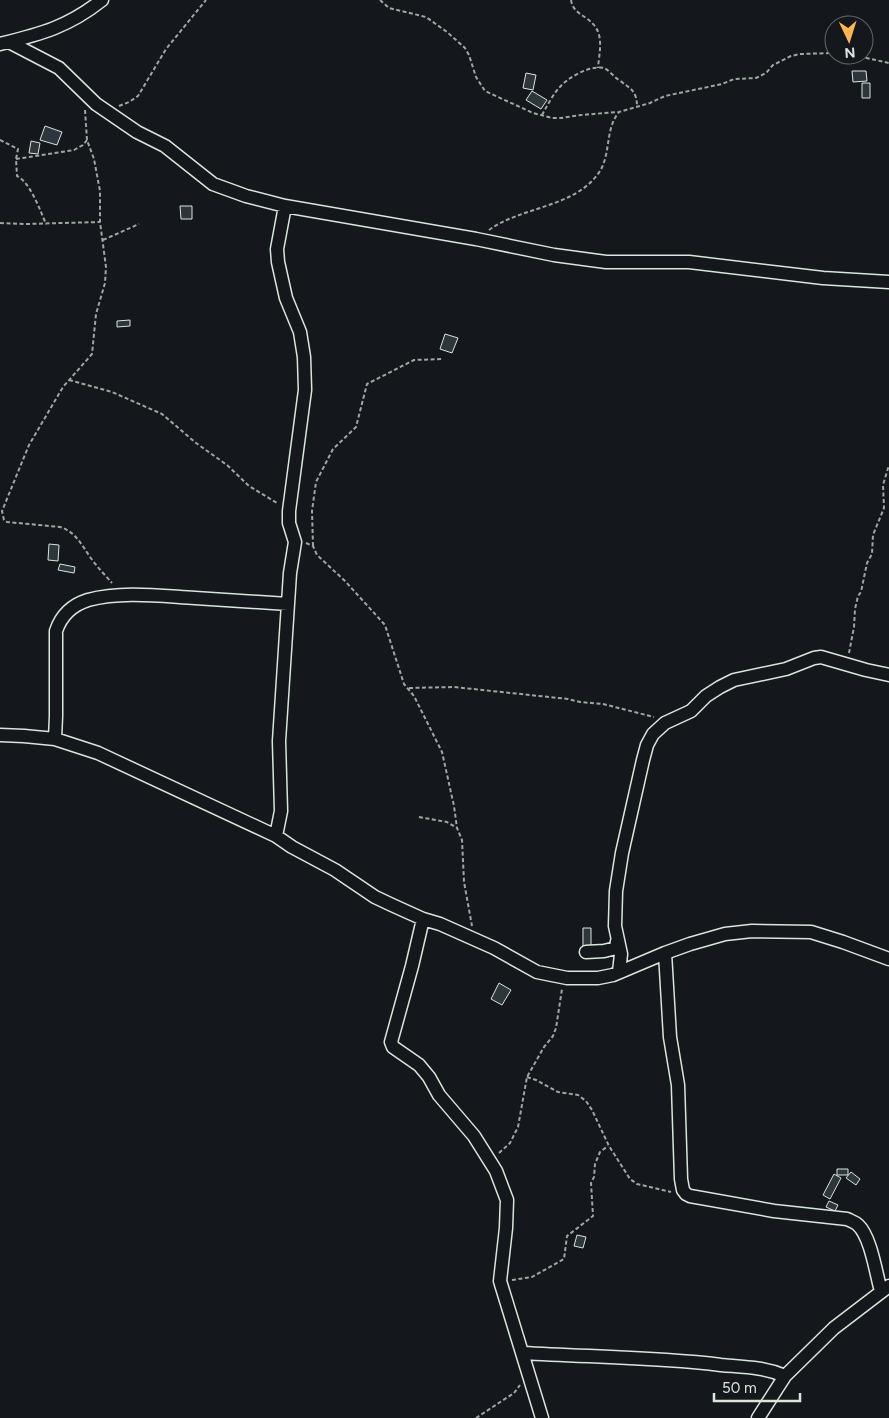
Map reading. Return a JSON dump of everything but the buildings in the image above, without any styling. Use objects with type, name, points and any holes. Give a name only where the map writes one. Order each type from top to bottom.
[{"type":"street","points":[[2,44],[41,34],[77,18],[102,0]]},
{"type":"street","points":[[2,44],[51,62],[67,74],[96,104],[137,132],[165,146],[213,184],[246,196],[285,206],[476,239],[554,255],[606,262],[689,262],[823,278],[889,282]]},
{"type":"street","points":[[276,836],[281,811],[279,741],[290,573],[295,542],[289,523],[289,512],[305,390],[304,358],[300,332],[286,298],[278,262],[277,249],[285,206]]},
{"type":"street","points":[[55,739],[56,631],[60,619],[74,607],[86,601],[124,596],[154,595],[288,604]]},
{"type":"street","points":[[619,972],[621,954],[615,926],[615,908],[622,853],[647,745],[653,734],[665,723],[691,711],[706,696],[734,680],[786,668],[814,658],[828,658],[843,664],[889,675]]},
{"type":"street","points":[[0,735],[55,739],[98,753],[276,836],[292,847],[335,870],[375,897],[494,948],[537,972],[567,978],[598,978],[619,972],[665,953],[725,934],[774,931],[811,932],[889,959]]},
{"type":"street","points":[[423,919],[391,1042],[397,1050],[419,1065],[429,1077],[438,1095],[474,1136],[496,1171],[507,1200],[500,1281],[542,1418]]},
{"type":"street","points":[[586,952],[616,948],[617,941]]},
{"type":"street","points":[[665,953],[670,1037],[678,1085],[683,1190],[686,1194],[774,1211],[848,1219],[856,1223],[862,1230],[885,1289],[834,1328],[785,1376],[758,1418]]},
{"type":"street","points":[[523,1352],[691,1361],[755,1367],[771,1370],[785,1376]]},
{"type":"path","points":[[110,112],[138,96],[166,49],[206,0]]},
{"type":"path","points":[[380,0],[389,8],[419,14],[435,23],[465,48],[480,86],[485,91],[541,116],[561,118],[619,112],[665,96],[722,84],[734,79],[756,78],[790,56],[824,53]]},
{"type":"path","points":[[571,0],[574,10],[595,26],[598,33],[600,42],[598,68]]},
{"type":"path","points":[[874,60],[889,63]]},
{"type":"path","points":[[541,116],[559,88],[566,81],[591,68],[607,70],[631,88],[637,97],[637,107]]},
{"type":"path","points":[[84,92],[87,140],[94,159],[100,191],[100,222],[106,267],[105,284],[96,314],[92,354],[56,398],[28,445],[2,509],[3,519],[8,522],[60,527],[68,530],[124,596]]},
{"type":"path","points":[[476,239],[507,219],[570,198],[592,180],[600,170],[609,132],[619,112]]},
{"type":"path","points":[[0,140],[18,149],[16,159],[17,177],[24,179],[46,224]]},
{"type":"path","points":[[16,159],[74,150],[83,146],[87,140]]},
{"type":"path","points":[[0,223],[100,222]]},
{"type":"path","points":[[103,240],[139,224]]},
{"type":"path","points":[[442,358],[414,360],[368,384],[356,427],[333,449],[316,482],[312,511],[313,546],[317,555],[345,581],[386,625],[401,675],[419,705],[442,752],[457,828],[462,840],[464,882],[474,940]]},
{"type":"path","points":[[69,380],[112,392],[162,414],[196,443],[227,465],[249,486],[263,493],[289,512]]},
{"type":"path","points":[[843,664],[851,651],[854,609],[872,554],[873,535],[884,508],[883,485],[889,465]]},
{"type":"path","points":[[295,542],[309,543],[313,546]]},
{"type":"path","points":[[408,688],[454,687],[568,699],[603,704],[642,713],[665,723]]},
{"type":"path","points":[[420,817],[447,822],[457,828]]},
{"type":"path","points":[[489,1160],[507,1148],[518,1127],[527,1077],[544,1047],[553,1036],[563,985],[567,978]]},
{"type":"path","points":[[527,1077],[558,1092],[578,1095],[586,1101],[609,1146],[630,1180],[656,1189],[686,1194]]},
{"type":"path","points":[[500,1281],[532,1277],[564,1259],[567,1236],[593,1216],[591,1183],[594,1177],[595,1164],[600,1152],[609,1146]]},
{"type":"path","points":[[476,1418],[514,1393],[528,1373]]}]
